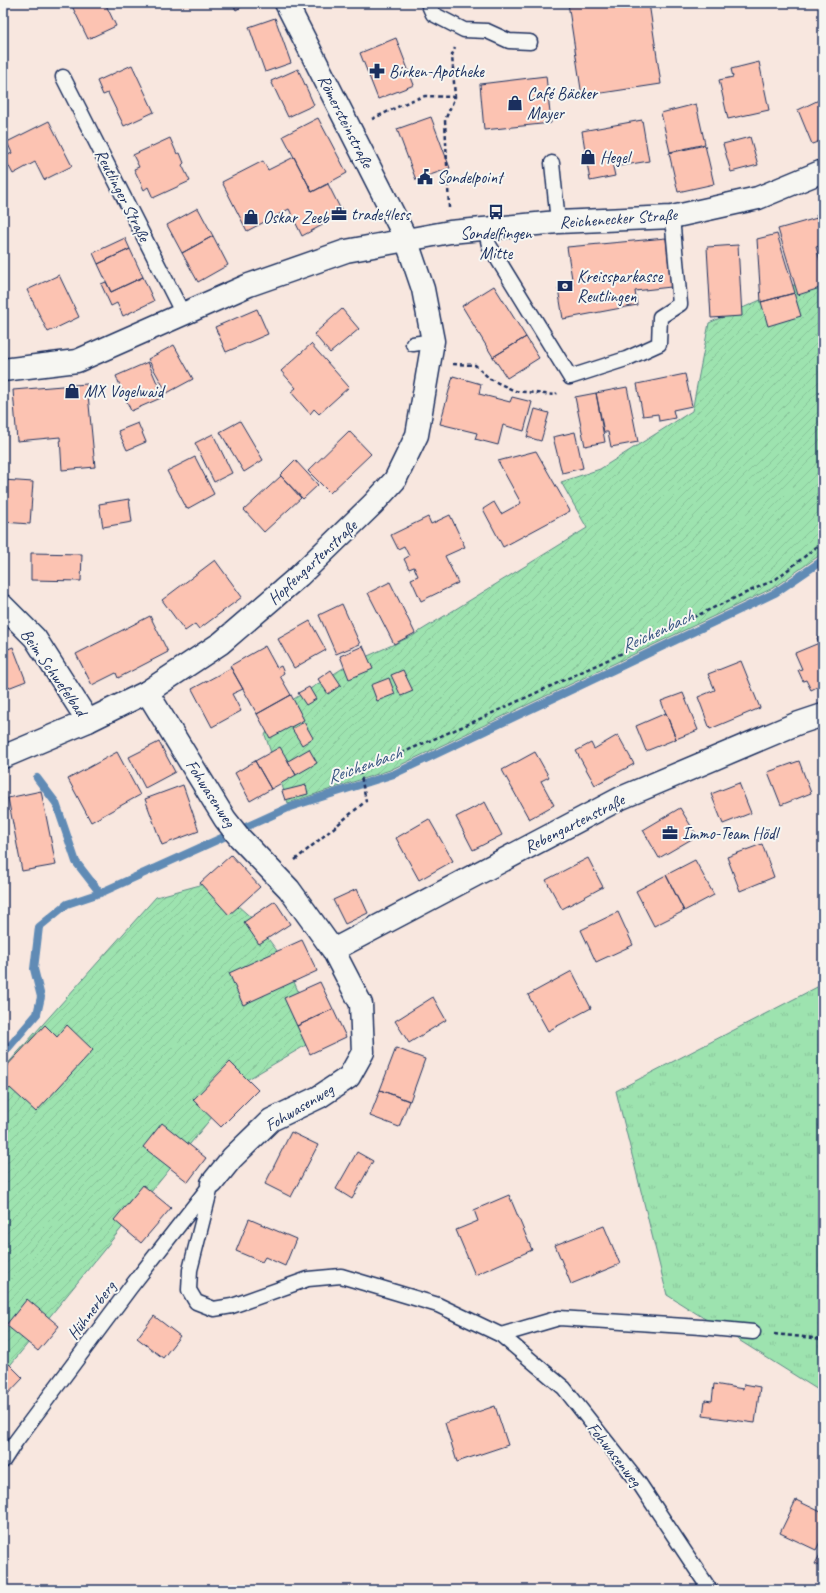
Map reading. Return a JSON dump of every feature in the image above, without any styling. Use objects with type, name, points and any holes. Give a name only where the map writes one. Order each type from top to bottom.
[{"type":"street","name":"Römersteinstraße","points":[[286,3],[406,238]]},
{"type":"street","name":"Reichenecker Straße","points":[[406,238],[485,228],[558,222],[672,217],[758,198],[823,171]]},
{"type":"street","points":[[3,370],[77,361],[249,285],[346,251],[406,238]]},
{"type":"street","name":"Hopfengartenstraße","points":[[3,757],[88,721],[148,692],[227,638],[299,576],[373,504],[395,480],[417,435],[429,364],[423,342],[423,289],[406,238]]},
{"type":"street","name":"Beim Schwefelbad","points":[[3,606],[35,638],[88,721]]},
{"type":"street","name":"Fohwasenweg","points":[[148,692],[225,819],[240,838],[289,889],[333,950],[362,1004],[363,1052],[348,1077],[319,1096],[271,1120],[232,1158],[212,1183]]},
{"type":"street","name":"Rebengartenstraße","points":[[333,950],[621,798],[796,724],[823,715]]},
{"type":"lane","points":[[428,3],[433,14],[464,30],[487,31],[509,41],[530,42]]},
{"type":"lane","name":"Reutlinger Straße","points":[[63,77],[183,314]]},
{"type":"lane","points":[[552,163],[558,222]]},
{"type":"lane","points":[[485,228],[489,246],[570,377],[626,359],[659,344],[660,317],[680,304],[672,217]]},
{"type":"lane","name":"Fohwasenweg","points":[[212,1183],[190,1270],[189,1290],[196,1302],[214,1309],[232,1306],[308,1279],[340,1276],[438,1305],[501,1334],[564,1388],[639,1483],[710,1590]]},
{"type":"lane","name":"Hühnerberg","points":[[3,1462],[16,1441],[125,1294],[212,1183]]},
{"type":"lane","points":[[501,1334],[559,1318],[702,1327],[753,1332]]},
{"type":"path","points":[[450,232],[444,120],[455,97],[452,54],[464,30]]},
{"type":"path","points":[[350,129],[410,101],[425,96],[455,97]]},
{"type":"path","points":[[429,364],[475,365],[490,379],[514,391],[555,395],[570,377]]},
{"type":"path","points":[[276,875],[366,801],[360,771],[473,722],[629,650],[685,621],[776,579],[823,542]]},
{"type":"path","points":[[753,1332],[823,1339]]},
{"type":"green space","points":[[823,272],[823,553],[773,588],[390,770],[288,803],[265,735],[281,707],[348,665],[412,636],[587,528],[561,482],[600,469],[692,411],[709,323]]},
{"type":"green space","points":[[211,882],[255,921],[286,963],[318,1038],[238,1085],[3,1374],[3,1069],[156,897]]},
{"type":"green space","points":[[823,984],[823,1393],[667,1295],[616,1091]]},
{"type":"building","points":[[78,3],[105,3],[116,26],[88,39],[72,6]]},
{"type":"building","points":[[232,3],[248,3],[236,10]]},
{"type":"building","points":[[568,3],[649,3],[661,84],[582,96]]},
{"type":"building","points":[[275,18],[291,63],[265,72],[249,27]]},
{"type":"building","points":[[396,38],[414,85],[378,99],[360,53]]},
{"type":"building","points":[[759,62],[769,110],[728,119],[719,80],[733,77],[731,69]]},
{"type":"building","points":[[132,65],[154,112],[124,126],[108,93],[103,95],[97,81]]},
{"type":"building","points":[[298,69],[314,105],[288,117],[271,81]]},
{"type":"building","name":"Café Bäcker Mayer","points":[[546,76],[551,123],[484,130],[480,84]]},
{"type":"building","points":[[823,98],[823,140],[812,144],[798,110]]},
{"type":"building","points":[[696,104],[705,144],[670,152],[661,113]]},
{"type":"building","points":[[431,117],[450,168],[416,180],[397,129]]},
{"type":"building","points":[[318,118],[347,173],[312,192],[283,136]]},
{"type":"building","points":[[642,120],[649,161],[613,167],[615,176],[590,181],[582,131]]},
{"type":"building","points":[[49,121],[72,166],[44,180],[35,162],[13,174],[4,157],[12,153],[7,142]]},
{"type":"building","points":[[750,137],[758,165],[731,172],[723,144]]},
{"type":"building","points":[[170,138],[177,154],[180,153],[184,163],[182,165],[190,181],[153,198],[148,187],[144,190],[134,169],[139,167],[133,155]]},
{"type":"building","points":[[705,145],[714,184],[678,192],[669,153]]},
{"type":"building","points":[[294,157],[312,192],[328,184],[343,214],[302,236],[289,209],[247,231],[222,182],[263,161],[268,170]]},
{"type":"building","points":[[198,208],[213,236],[182,253],[167,225]]},
{"type":"building","points":[[823,212],[823,234],[816,215]]},
{"type":"building","points":[[817,218],[823,237],[823,245],[816,247],[823,270],[823,287],[798,295],[778,229]]},
{"type":"building","points":[[777,234],[795,293],[761,302],[757,239]]},
{"type":"building","points":[[213,236],[228,265],[198,282],[182,253]]},
{"type":"building","points":[[125,238],[130,249],[98,264],[93,253]]},
{"type":"building","points":[[666,238],[671,287],[635,291],[637,305],[563,319],[558,288],[573,285],[567,247]]},
{"type":"building","points":[[738,245],[742,316],[711,318],[707,247]]},
{"type":"building","points":[[130,249],[143,277],[111,292],[98,264]]},
{"type":"building","points":[[59,275],[79,317],[48,332],[27,290]]},
{"type":"building","points":[[143,277],[154,301],[123,316],[117,303],[111,306],[101,284],[106,282],[111,292]]},
{"type":"building","points":[[494,286],[526,337],[493,357],[462,306]]},
{"type":"building","points":[[794,293],[801,316],[768,326],[761,302]]},
{"type":"building","points":[[823,296],[823,312],[819,297]]},
{"type":"building","points":[[257,309],[268,334],[226,352],[215,327]]},
{"type":"building","points":[[342,309],[359,329],[330,353],[314,334]]},
{"type":"building","points":[[526,337],[539,358],[507,378],[493,357]]},
{"type":"building","points":[[311,344],[349,387],[319,414],[314,409],[310,414],[291,392],[296,388],[281,371]]},
{"type":"building","points":[[174,345],[193,379],[167,393],[148,359]]},
{"type":"building","points":[[148,362],[163,397],[131,411],[116,376]]},
{"type":"building","points":[[685,374],[692,406],[673,410],[675,418],[659,421],[658,414],[643,416],[637,384]]},
{"type":"building","points":[[453,376],[481,384],[479,394],[510,402],[512,397],[532,402],[524,431],[503,425],[498,445],[475,439],[477,433],[440,424]]},
{"type":"building","points":[[87,384],[95,467],[62,470],[60,437],[17,441],[13,390]]},
{"type":"building","points":[[627,387],[638,442],[611,447],[608,432],[604,432],[596,393]]},
{"type":"building","points":[[596,393],[605,442],[585,446],[575,397]]},
{"type":"building","points":[[535,409],[549,413],[541,441],[527,437]]},
{"type":"building","points":[[240,421],[263,460],[244,472],[220,432]]},
{"type":"building","points":[[138,423],[146,442],[127,450],[118,431]]},
{"type":"building","points":[[349,431],[371,454],[330,493],[308,471]]},
{"type":"building","points":[[575,432],[583,468],[562,473],[553,437]]},
{"type":"building","points":[[213,434],[232,473],[214,482],[195,443]]},
{"type":"building","points":[[536,451],[570,511],[503,547],[483,509],[494,502],[501,514],[521,503],[498,461]]},
{"type":"building","points":[[195,457],[214,494],[187,509],[167,471]]},
{"type":"building","points":[[295,460],[318,485],[303,499],[280,475]]},
{"type":"building","points":[[281,476],[301,498],[264,532],[244,510]]},
{"type":"building","points":[[3,480],[33,482],[30,524],[3,522]]},
{"type":"building","points":[[129,499],[132,522],[103,527],[99,504]]},
{"type":"building","points":[[450,515],[465,547],[445,556],[458,583],[421,601],[411,579],[418,576],[414,567],[409,569],[404,559],[409,556],[404,546],[398,549],[391,535],[428,517],[431,524]]},
{"type":"building","points":[[31,553],[82,554],[81,581],[31,580]]},
{"type":"building","points":[[215,560],[242,597],[199,629],[195,624],[185,631],[162,600]]},
{"type":"building","points":[[390,582],[415,633],[394,644],[368,593]]},
{"type":"building","points":[[342,604],[360,644],[336,654],[319,615]]},
{"type":"building","points":[[150,616],[168,652],[118,678],[116,673],[92,685],[76,654]]},
{"type":"building","points":[[310,621],[326,650],[294,668],[278,639]]},
{"type":"building","points":[[823,635],[823,684],[811,690],[806,680],[803,681],[798,670],[802,669],[795,653],[819,643],[817,638]]},
{"type":"building","points":[[265,646],[277,668],[281,666],[284,673],[280,676],[291,695],[257,714],[230,666]]},
{"type":"building","points":[[363,646],[373,669],[349,679],[340,656]]},
{"type":"building","points":[[13,647],[26,681],[3,690],[3,651]]},
{"type":"building","points":[[741,661],[760,708],[710,729],[698,697],[715,690],[708,674]]},
{"type":"building","points":[[231,668],[243,689],[232,694],[241,711],[212,727],[192,689]]},
{"type":"building","points":[[331,670],[341,685],[328,694],[318,679]]},
{"type":"building","points":[[403,670],[413,691],[401,696],[391,675]]},
{"type":"building","points":[[389,678],[395,694],[377,701],[371,685]]},
{"type":"building","points":[[309,687],[316,699],[306,705],[298,693]]},
{"type":"building","points":[[683,693],[698,730],[676,739],[661,701]]},
{"type":"building","points":[[291,695],[304,720],[270,738],[257,714]]},
{"type":"building","points":[[666,713],[676,739],[646,751],[636,726]]},
{"type":"building","points":[[304,722],[313,738],[302,745],[292,729]]},
{"type":"building","points":[[618,735],[634,764],[595,785],[576,751],[591,743],[594,749]]},
{"type":"building","points":[[159,742],[175,772],[145,788],[129,757]]},
{"type":"building","points":[[280,747],[296,775],[271,789],[255,761]]},
{"type":"building","points":[[309,749],[317,763],[296,775],[288,761]]},
{"type":"building","points":[[117,752],[140,795],[91,822],[68,779]]},
{"type":"building","points":[[535,752],[549,777],[541,781],[554,805],[529,819],[502,770]]},
{"type":"building","points":[[255,761],[271,789],[250,801],[235,773]]},
{"type":"building","points":[[799,761],[811,793],[781,805],[768,772]]},
{"type":"building","points":[[739,783],[751,813],[723,824],[711,794]]},
{"type":"building","points":[[183,785],[199,831],[162,845],[145,799]]},
{"type":"building","points":[[306,785],[308,794],[285,800],[282,791]]},
{"type":"building","points":[[41,791],[56,865],[22,871],[8,798]]},
{"type":"building","points":[[485,802],[502,835],[473,850],[456,817]]},
{"type":"building","name":"Immo-Team Hödl","points":[[680,808],[697,836],[659,858],[643,830]]},
{"type":"building","points":[[429,819],[453,861],[419,880],[396,838]]},
{"type":"building","points":[[762,844],[774,877],[740,891],[727,857]]},
{"type":"building","points":[[231,855],[260,887],[229,915],[200,883]]},
{"type":"building","points":[[588,858],[603,887],[562,909],[546,880]]},
{"type":"building","points":[[695,860],[714,895],[684,911],[666,875]]},
{"type":"building","points":[[666,875],[684,911],[654,926],[636,891]]},
{"type":"building","points":[[357,889],[368,913],[345,924],[333,900]]},
{"type":"building","points":[[275,901],[290,924],[259,944],[244,922]]},
{"type":"building","points":[[618,912],[633,945],[596,962],[581,930]]},
{"type":"building","points":[[302,940],[317,971],[243,1005],[229,973]]},
{"type":"building","points":[[572,971],[591,1008],[548,1031],[528,995]]},
{"type":"building","points":[[320,982],[333,1009],[297,1026],[284,998]]},
{"type":"building","points":[[433,997],[446,1020],[409,1043],[395,1021]]},
{"type":"building","points":[[333,1009],[346,1037],[310,1054],[297,1026]]},
{"type":"building","points":[[45,1025],[57,1037],[67,1025],[93,1050],[36,1112],[10,1088],[5,1093],[3,1091],[3,1070]]},
{"type":"building","points":[[396,1048],[425,1059],[410,1101],[380,1090]]},
{"type":"building","points":[[230,1062],[258,1090],[221,1127],[193,1100]]},
{"type":"building","points":[[380,1090],[409,1101],[399,1127],[370,1116]]},
{"type":"building","points":[[162,1123],[206,1158],[188,1182],[143,1147]]},
{"type":"building","points":[[291,1132],[318,1145],[291,1197],[265,1184]]},
{"type":"building","points":[[357,1152],[373,1161],[352,1199],[336,1189]]},
{"type":"building","points":[[143,1185],[171,1208],[141,1243],[114,1220]]},
{"type":"building","points":[[509,1195],[532,1250],[475,1275],[456,1230],[478,1221],[474,1210]]},
{"type":"building","points":[[249,1219],[296,1239],[285,1266],[265,1257],[262,1262],[236,1251]]},
{"type":"building","points":[[604,1226],[620,1264],[571,1284],[555,1245]]},
{"type":"building","points":[[27,1299],[59,1326],[38,1351],[6,1325]]},
{"type":"building","points":[[154,1316],[180,1336],[163,1358],[137,1338]]},
{"type":"building","points":[[3,1358],[23,1378],[3,1399]]},
{"type":"building","points":[[714,1384],[743,1389],[744,1384],[760,1387],[755,1423],[703,1416],[705,1400],[712,1401]]},
{"type":"building","points":[[495,1406],[508,1445],[457,1462],[445,1423]]},
{"type":"building","points":[[796,1500],[823,1513],[823,1536],[816,1550],[780,1533]]},
{"type":"building","points":[[823,1549],[823,1568],[815,1564]]},
{"type":"waterway","name":"Reichenbach","points":[[3,1054],[37,1014],[41,997],[34,969],[39,927],[67,904],[100,893],[290,807],[394,774],[775,593],[823,560]]},
{"type":"waterway","points":[[37,778],[56,803],[76,862],[100,893]]},
{"type":"place","name":"Birken-Apotheke","points":[[377,71]]},
{"type":"place","name":"Café Bäcker Mayer","points":[[515,103]]},
{"type":"place","name":"Hegel","points":[[588,157]]},
{"type":"place","name":"Sondelpoint","points":[[425,177]]},
{"type":"place","name":"Sondelfingen Mitte","points":[[496,212]]},
{"type":"place","name":"trade4less","points":[[339,214]]},
{"type":"place","name":"Oskar Zeeb","points":[[251,217]]},
{"type":"place","name":"Kreissparkasse Reutlingen","points":[[565,286]]},
{"type":"place","name":"MX Vogelwaid","points":[[72,391]]},
{"type":"place","name":"Immo-Team Hödl","points":[[670,833]]}]
